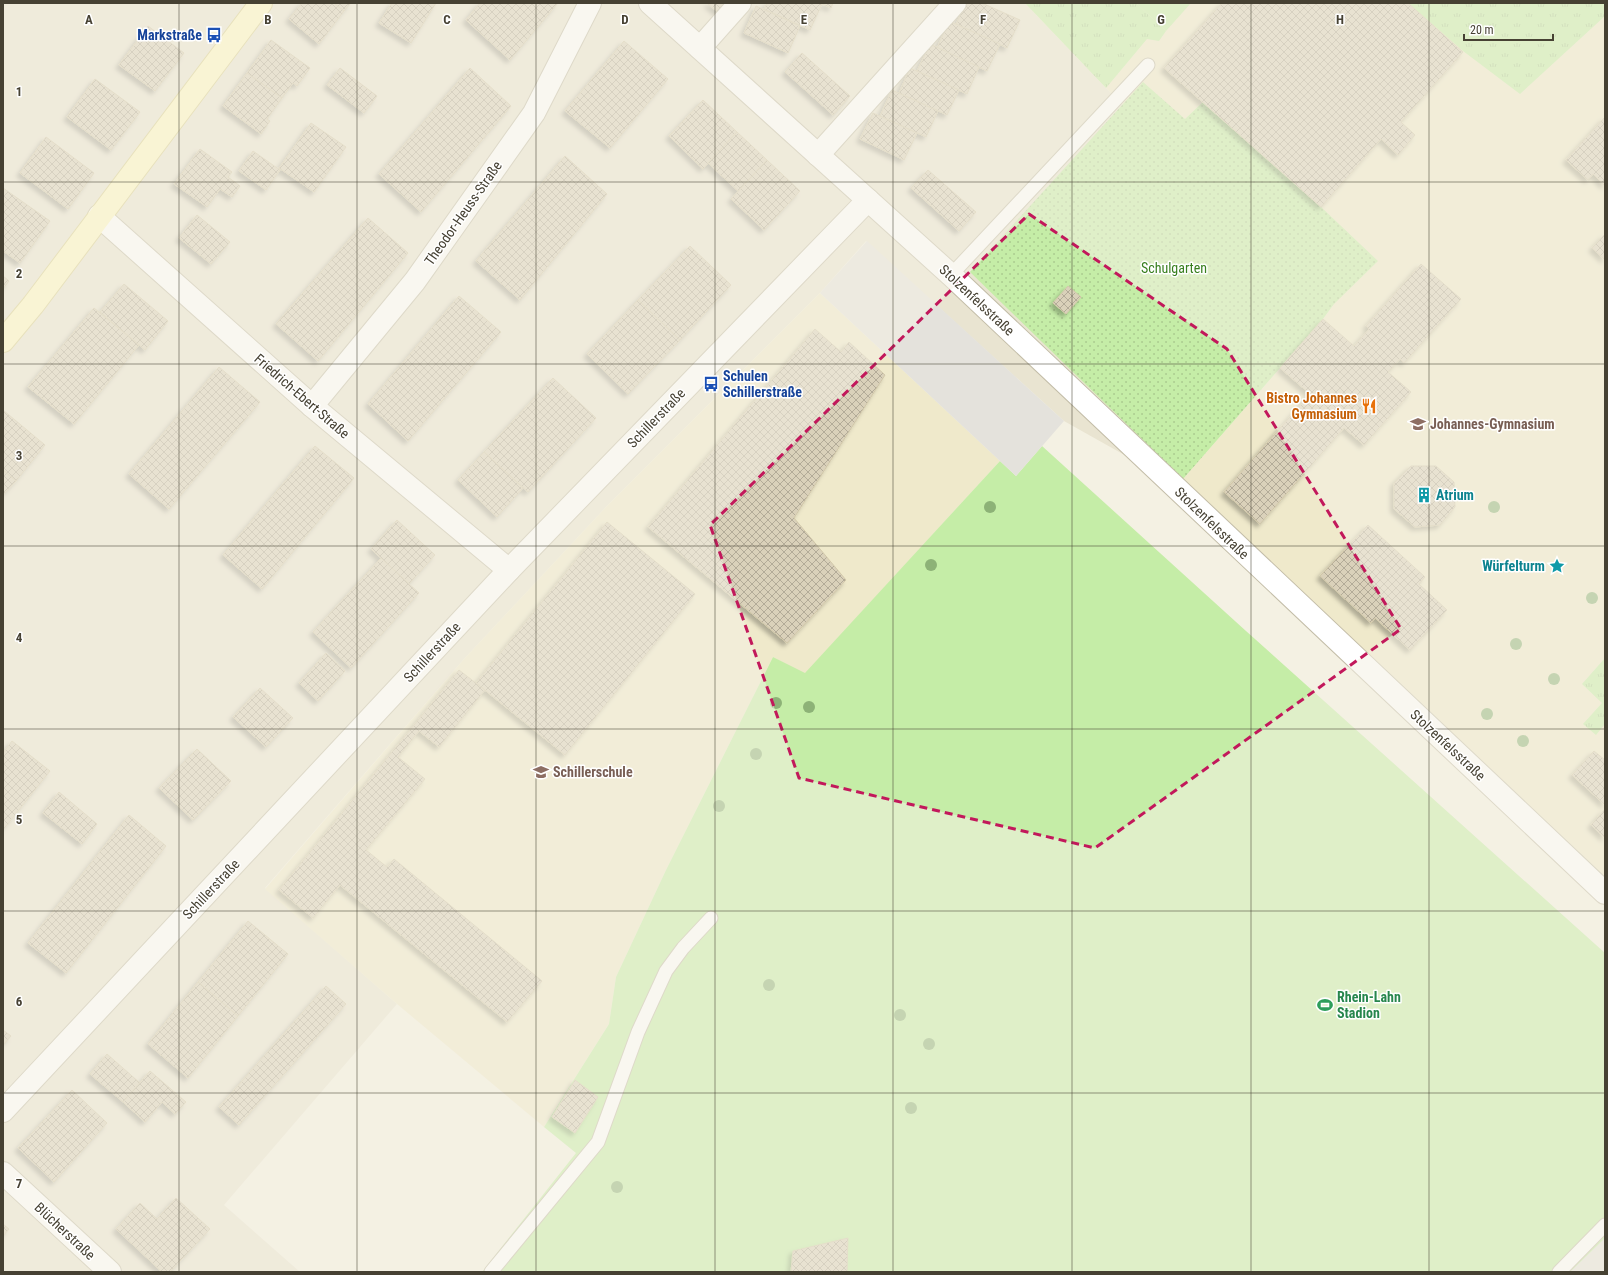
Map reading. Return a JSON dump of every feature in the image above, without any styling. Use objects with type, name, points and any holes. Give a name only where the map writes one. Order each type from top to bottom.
[{"type":"street","points":[[3,341],[33,305],[261,3]]},
{"type":"street","name":"Theodor-Heuss-Straße","points":[[312,406],[415,281],[534,113],[590,3]]},
{"type":"street","name":"Stolzenfelsstraße","points":[[650,3],[951,275],[1605,893]]},
{"type":"street","points":[[700,48],[740,3]]},
{"type":"street","points":[[818,155],[955,3]]},
{"type":"street","name":"Schillerstraße","points":[[3,1111],[509,570],[868,200]]},
{"type":"street","name":"Friedrich-Ebert-Straße","points":[[99,216],[312,406],[509,570]]},
{"type":"street","name":"Blücherstraße","points":[[3,1173],[110,1272]]},
{"type":"lane","points":[[951,275],[1148,65]]},
{"type":"lane","points":[[491,1272],[598,1142],[638,1032],[666,971],[683,948],[711,918]]},
{"type":"lane","points":[[1559,1272],[1605,1226]]},
{"type":"highlighted area","points":[[1029,214],[1227,349],[1401,629],[1095,848],[799,778],[710,525]]},
{"type":"shaded area","points":[[3,3],[1025,3],[1106,88],[1334,304],[1183,479],[1137,462],[1064,421],[866,241],[820,293],[605,508],[464,659],[265,888],[397,1004],[224,1205],[300,1272],[3,1272]]},
{"type":"shaded area","name":"Johannes-Gymnasium","points":[[1025,3],[1605,3],[1605,879],[1183,479],[1323,319],[1334,304],[1106,88]]},
{"type":"shaded area","points":[[867,241],[1064,421],[1016,476],[820,293]]},
{"type":"shaded area","name":"Schillerschule","points":[[820,293],[1000,461],[805,674],[773,657],[666,870],[616,977],[609,1024],[544,1127],[397,1004],[265,889],[464,659],[605,508]]},
{"type":"shaded area","points":[[1605,1238],[1605,1272],[1570,1272]]},
{"type":"green space","points":[[1025,3],[1136,3],[1166,31],[1159,41],[1147,39],[1106,88]]},
{"type":"green space","points":[[1136,3],[1191,3],[1166,31]]},
{"type":"green space","points":[[1408,3],[1605,3],[1605,16],[1520,94],[1463,51]]},
{"type":"green space","name":"Schulgarten","points":[[1143,82],[1185,119],[1203,102],[1321,207],[1378,261],[1334,304],[1323,319],[1183,479],[970,272]]},
{"type":"green space","points":[[1042,446],[1605,953],[1605,1272],[482,1272],[576,1153],[544,1127],[609,1024],[616,977],[666,870],[773,657],[805,673],[1000,461],[1016,476]]},
{"type":"green space","points":[[1605,658],[1605,724],[1596,735],[1583,724],[1602,703],[1582,684]]},
{"type":"building","points":[[302,3],[334,3],[344,11],[319,44],[289,19]]},
{"type":"building","points":[[334,3],[351,3],[344,11]]},
{"type":"building","points":[[392,3],[436,3],[411,43],[379,23]]},
{"type":"building","points":[[480,3],[558,3],[510,60],[466,20]]},
{"type":"building","points":[[707,3],[731,3],[721,15]]},
{"type":"building","points":[[767,3],[822,4],[810,30],[764,9]]},
{"type":"building","points":[[820,3],[833,3],[831,8]]},
{"type":"building","points":[[966,3],[982,3],[1020,20],[1007,48],[956,24]]},
{"type":"building","points":[[1222,3],[1408,3],[1463,52],[1401,122],[1415,135],[1398,155],[1381,139],[1321,207],[1164,68]]},
{"type":"building","points":[[756,6],[800,26],[788,53],[744,33]]},
{"type":"building","points":[[949,21],[1000,44],[987,71],[937,48]]},
{"type":"building","points":[[148,26],[184,53],[155,91],[119,65]]},
{"type":"building","points":[[271,40],[310,68],[297,86],[293,83],[282,98],[247,73]]},
{"type":"building","points":[[624,41],[668,79],[610,148],[565,111]]},
{"type":"building","points":[[930,44],[979,67],[967,94],[917,71]]},
{"type":"building","points":[[802,53],[850,96],[833,115],[785,72]]},
{"type":"building","points":[[340,68],[377,96],[364,113],[327,85]]},
{"type":"building","points":[[470,68],[511,106],[421,212],[379,174]]},
{"type":"building","points":[[910,68],[959,90],[947,115],[899,93]]},
{"type":"building","points":[[247,73],[282,98],[267,119],[270,121],[261,134],[223,106]]},
{"type":"building","points":[[95,79],[140,112],[111,150],[67,117]]},
{"type":"building","points":[[892,90],[938,111],[926,137],[880,116]]},
{"type":"building","points":[[703,100],[737,132],[703,169],[669,136]]},
{"type":"building","points":[[873,113],[917,133],[904,160],[860,139]]},
{"type":"building","points":[[1605,117],[1605,186],[1593,174],[1588,180],[1566,160]]},
{"type":"building","points":[[311,123],[346,147],[314,192],[279,168]]},
{"type":"building","points":[[737,132],[767,160],[738,191],[708,163]]},
{"type":"building","points":[[46,137],[94,173],[68,209],[20,173]]},
{"type":"building","points":[[200,149],[232,172],[228,177],[240,186],[232,197],[220,189],[207,207],[174,184]]},
{"type":"building","points":[[253,151],[280,170],[266,190],[239,171]]},
{"type":"building","points":[[565,156],[607,194],[520,300],[476,261]]},
{"type":"building","points":[[767,160],[800,191],[764,230],[731,199]]},
{"type":"building","points":[[928,170],[976,212],[959,231],[911,188]]},
{"type":"building","points":[[3,188],[50,221],[20,263],[3,251]]},
{"type":"building","points":[[197,215],[230,242],[211,264],[179,238]]},
{"type":"building","points":[[368,218],[408,253],[318,361],[276,324]]},
{"type":"building","points":[[1605,234],[1605,260],[1592,248]]},
{"type":"building","points":[[690,246],[731,285],[680,340],[638,300]]},
{"type":"building","points":[[1421,264],[1461,299],[1404,363],[1400,359],[1388,372],[1411,392],[1364,445],[1344,428],[1260,524],[1224,492],[1310,394],[1280,368],[1323,319],[1354,346],[1369,329],[1366,326]]},
{"type":"building","points":[[3,276],[9,281],[3,289]]},
{"type":"building","points":[[124,284],[168,321],[145,350],[100,312]]},
{"type":"building","points":[[1068,286],[1081,297],[1066,314],[1053,303]]},
{"type":"building","points":[[459,296],[501,332],[408,441],[368,404]]},
{"type":"building","points":[[638,300],[680,340],[628,394],[587,354]]},
{"type":"building","points":[[94,308],[139,345],[74,424],[28,387]]},
{"type":"building","points":[[815,329],[841,352],[849,342],[885,375],[794,518],[846,580],[787,643],[648,527]]},
{"type":"building","points":[[219,367],[260,402],[169,509],[129,474]]},
{"type":"building","points":[[553,378],[596,418],[528,492],[484,452]]},
{"type":"building","points":[[3,410],[45,445],[16,481],[3,470]]},
{"type":"building","points":[[315,446],[354,478],[262,589],[223,555]]},
{"type":"building","points":[[484,452],[523,488],[497,517],[458,480]]},
{"type":"building","name":"Atrium","points":[[1411,466],[1436,466],[1454,482],[1455,507],[1440,525],[1415,527],[1394,509],[1394,483]]},
{"type":"building","points":[[3,470],[16,481],[3,495]]},
{"type":"building","points":[[397,520],[435,555],[409,584],[371,549]]},
{"type":"building","points":[[607,522],[695,594],[565,755],[476,683]]},
{"type":"building","points":[[1368,525],[1425,577],[1419,584],[1447,610],[1410,650],[1375,618],[1371,623],[1320,576]]},
{"type":"building","points":[[381,558],[419,593],[351,668],[313,632]]},
{"type":"building","points":[[326,653],[345,671],[318,701],[299,683]]},
{"type":"building","points":[[459,670],[485,690],[439,747],[419,731],[398,757],[425,779],[366,850],[387,867],[394,859],[542,981],[507,1022],[340,885],[313,918],[279,890]]},
{"type":"building","points":[[260,688],[293,718],[266,747],[233,717]]},
{"type":"building","points":[[12,741],[50,771],[3,830],[3,753]]},
{"type":"building","points":[[197,749],[231,781],[193,820],[159,788]]},
{"type":"building","points":[[1594,751],[1605,760],[1605,805],[1572,775]]},
{"type":"building","points":[[59,792],[97,824],[82,844],[43,813]]},
{"type":"building","points":[[1605,809],[1605,838],[1591,825]]},
{"type":"building","points":[[129,815],[166,846],[66,973],[28,943]]},
{"type":"building","points":[[248,921],[288,954],[238,1016],[198,982]]},
{"type":"building","points":[[198,982],[238,1016],[188,1078],[148,1044]]},
{"type":"building","points":[[326,986],[346,1004],[239,1125],[219,1107]]},
{"type":"building","points":[[3,1030],[11,1036],[3,1045]]},
{"type":"building","points":[[107,1054],[140,1083],[123,1102],[90,1074]]},
{"type":"building","points":[[150,1071],[186,1102],[175,1114],[162,1102],[145,1122],[123,1102]]},
{"type":"building","points":[[575,1080],[598,1097],[575,1133],[552,1117]]},
{"type":"building","points":[[72,1090],[107,1123],[54,1182],[18,1148]]},
{"type":"building","points":[[176,1198],[210,1229],[170,1272],[162,1272],[116,1229],[140,1203],[157,1219]]},
{"type":"building","points":[[3,1224],[9,1229],[3,1236]]},
{"type":"building","points":[[848,1238],[847,1272],[791,1272],[793,1251]]},
{"type":"place","name":"Markstraße","points":[[214,35]]},
{"type":"place","name":"Schulen Schillerstraße","points":[[711,384]]},
{"type":"place","name":"Bistro Johannes Gymnasium","points":[[1369,406]]},
{"type":"place","name":"Johannes-Gymnasium","points":[[1418,424]]},
{"type":"place","name":"Atrium","points":[[1424,495]]},
{"type":"place","name":"Würfelturm","points":[[1557,566]]},
{"type":"place","name":"Schillerschule","points":[[541,772]]},
{"type":"place","name":"Rhein-Lahn Stadion","points":[[1325,1005]]}]
